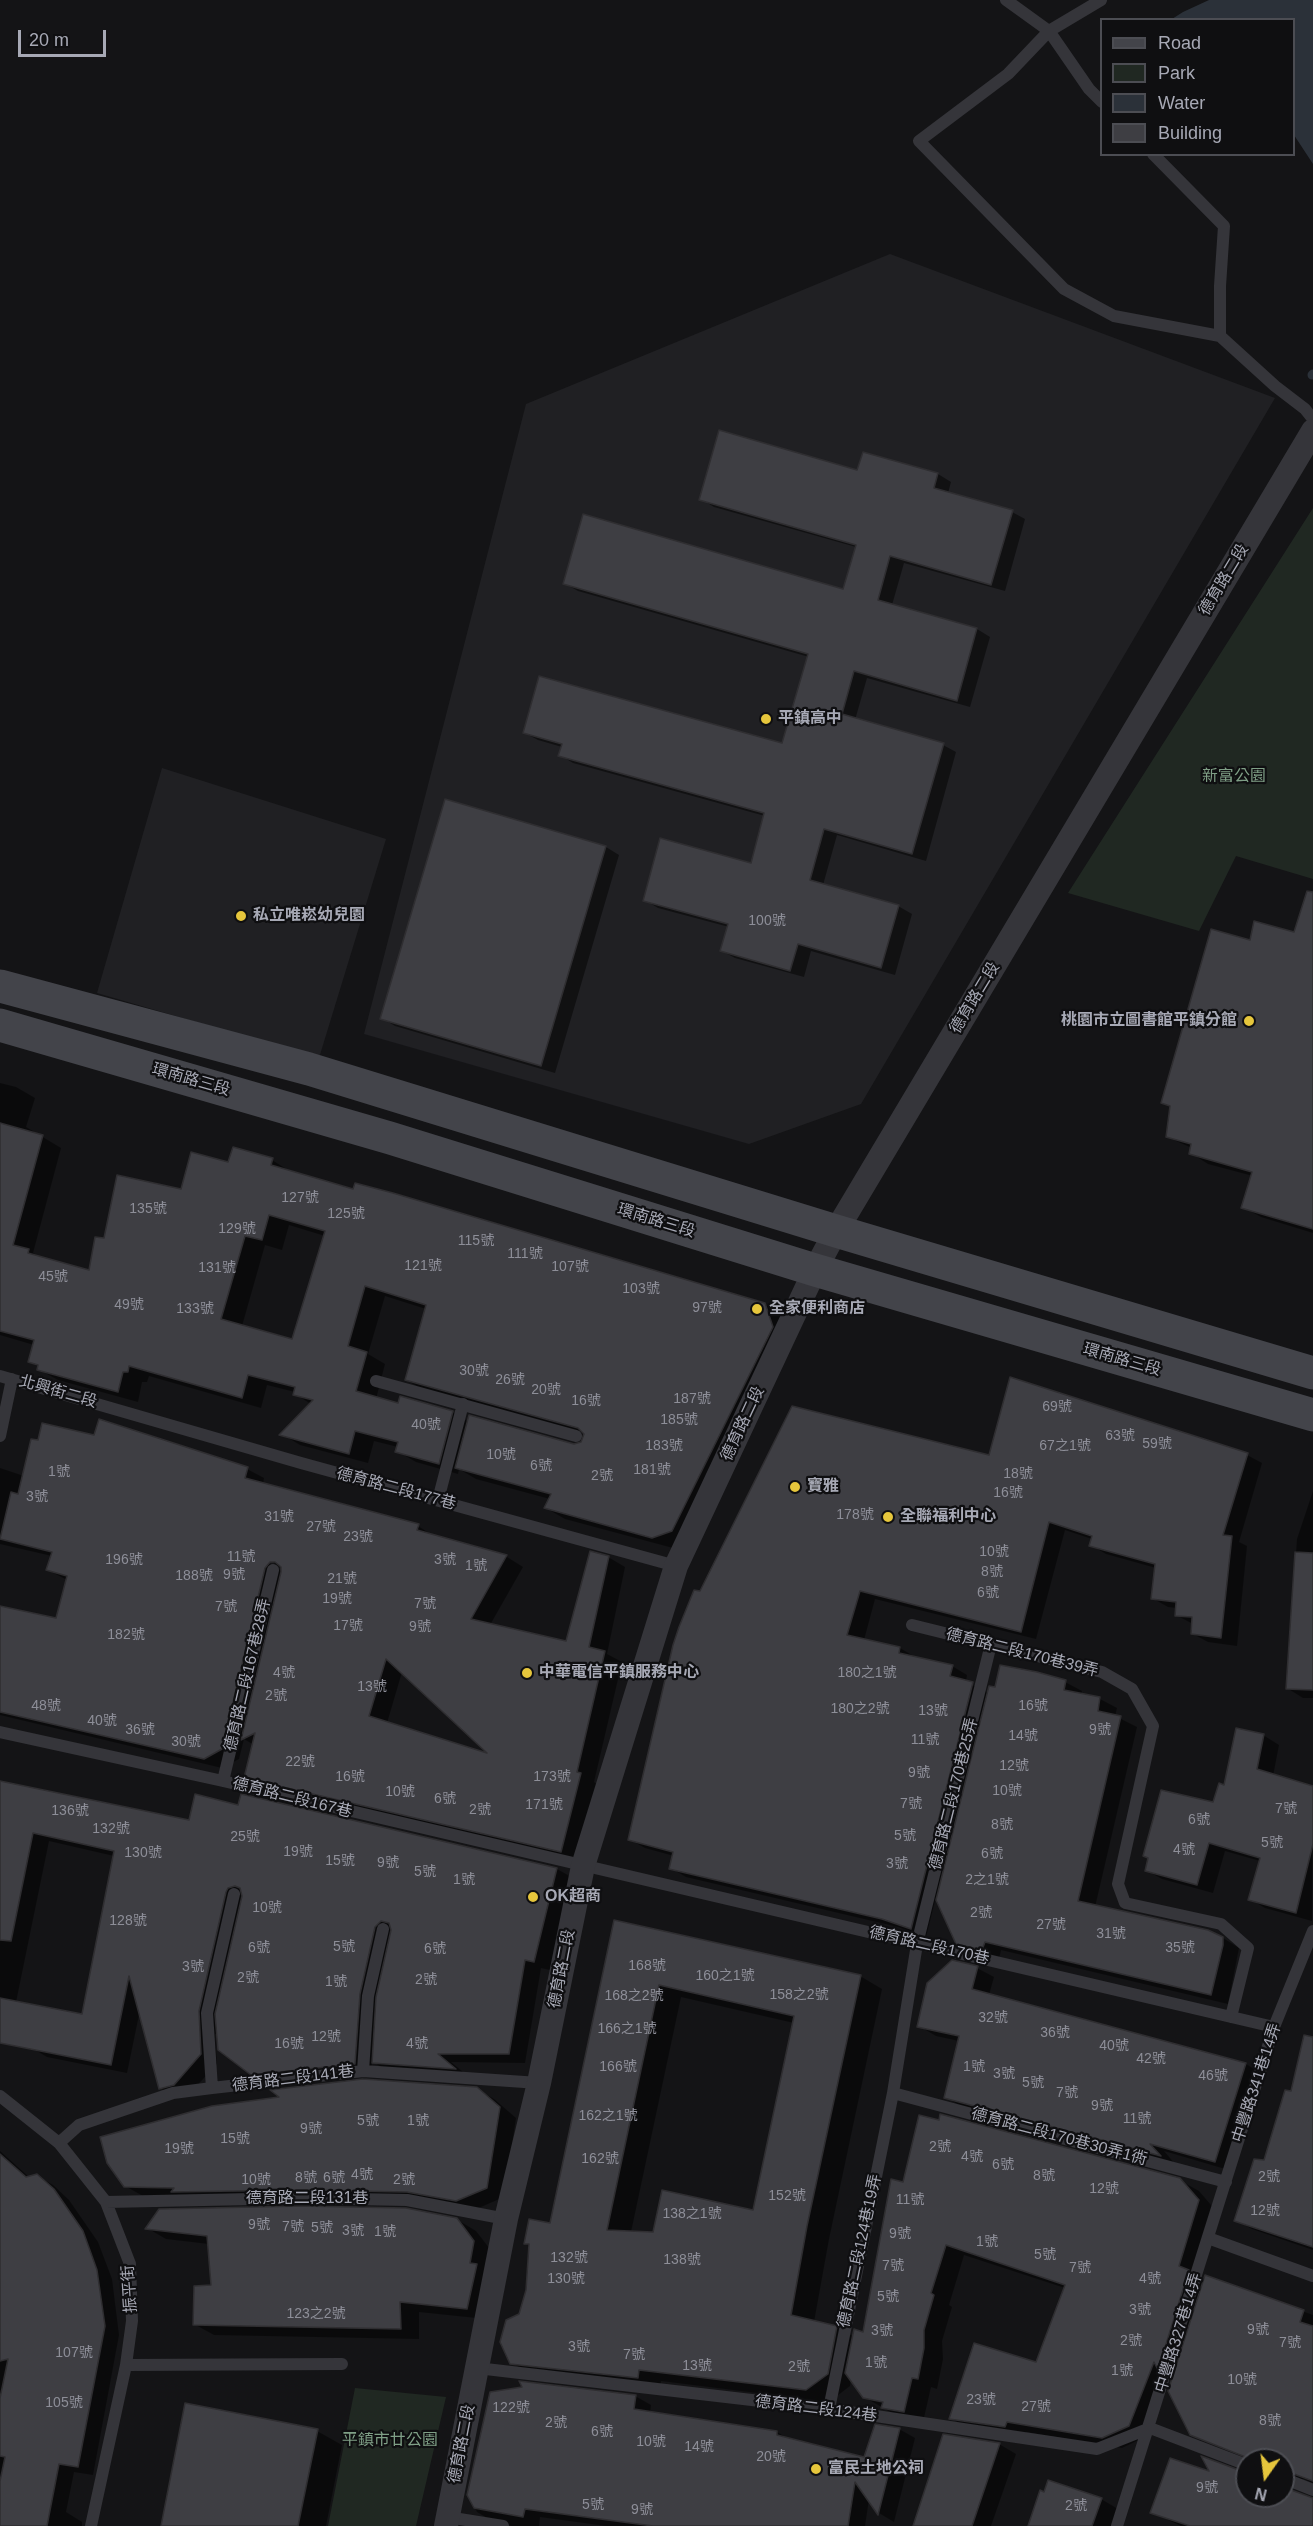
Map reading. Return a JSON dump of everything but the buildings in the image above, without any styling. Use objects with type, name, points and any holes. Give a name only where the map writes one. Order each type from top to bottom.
[{"type":"main road","points":[[0,986],[309,1069],[836,1231],[1313,1373]]},
{"type":"main road","name":"環南路三段","points":[[0,1025],[390,1138],[815,1270],[1313,1415]]},
{"type":"street","name":"德育路二段","points":[[447,2522],[506,2219],[539,2083],[583,1866],[676,1566],[815,1270],[836,1231],[1313,431]]},
{"type":"lane","points":[[1006,0],[1049,31],[1089,89],[1100,101]]},
{"type":"lane","points":[[1101,0],[1049,31],[1008,74],[919,141],[1064,289],[1114,316],[1220,336],[1275,386],[1305,409],[1313,419]]},
{"type":"lane","points":[[1156,156],[1224,226],[1220,286],[1220,336]]},
{"type":"lane","points":[[0,1436],[6,1377]]},
{"type":"lane","name":"北興街二段","points":[[6,1377],[116,1408]]},
{"type":"lane","points":[[376,1381],[576,1436]]},
{"type":"lane","points":[[438,1500],[463,1404]]},
{"type":"lane","name":"德育路二段177巷","points":[[116,1408],[301,1463],[676,1566]]},
{"type":"lane","name":"德育路二段167巷28弄","points":[[223,1781],[273,1570]]},
{"type":"lane","name":"德育路二段170巷39弄","points":[[912,1625],[1102,1672],[1132,1689],[1154,1726],[1118,1884],[1125,1903],[1221,1924],[1248,1948],[1231,2017]]},
{"type":"lane","name":"德育路二段170巷25弄","points":[[893,2093],[917,1944],[991,1644]]},
{"type":"lane","name":"德育路二段167巷","points":[[0,1732],[223,1781],[583,1866]]},
{"type":"lane","name":"德育路二段170巷","points":[[583,1866],[1274,2027]]},
{"type":"lane","points":[[212,2088],[207,2013],[234,1894]]},
{"type":"lane","points":[[363,2071],[368,1996],[383,1929]]},
{"type":"lane","name":"中豐路341巷14弄","points":[[1208,2238],[1274,2027],[1313,1931]]},
{"type":"lane","name":"德育路二段141巷","points":[[59,2143],[79,2125],[173,2093],[212,2088],[363,2071],[539,2083]]},
{"type":"lane","name":"德育路二段170巷30弄1衖","points":[[893,2093],[1226,2182]]},
{"type":"lane","name":"德育路二段124巷19弄","points":[[829,2409],[893,2093]]},
{"type":"lane","name":"振平街","points":[[0,2096],[59,2143],[106,2202],[130,2264],[132,2321],[126,2366],[91,2526]]},
{"type":"lane","name":"德育路二段131巷","points":[[106,2202],[301,2198],[407,2200],[506,2219]]},
{"type":"lane","points":[[1208,2238],[1313,2276]]},
{"type":"lane","name":"中豐路327巷14弄","points":[[1117,2526],[1150,2428],[1208,2238]]},
{"type":"lane","points":[[126,2366],[342,2364]]},
{"type":"lane","name":"德育路二段124巷","points":[[477,2368],[829,2409],[1097,2449],[1150,2428]]},
{"type":"lane","points":[[1150,2428],[1235,2460]]},
{"type":"lane","points":[[1295,2483],[1313,2490]]},
{"type":"lane","points":[[447,2522],[503,2526]]},
{"type":"shaded area","name":"平鎮高中","points":[[890,254],[1275,398],[861,1104],[749,1144],[364,1034],[526,404]]},
{"type":"shaded area","name":"私立唯崧幼兒園","points":[[162,768],[386,839],[319,1058],[97,993]]},
{"type":"green space","name":"新富公園","points":[[1313,508],[1313,879],[1236,856],[1199,931],[1068,893]]},
{"type":"green space","name":"平鎮市廿公園","points":[[355,2388],[446,2397],[416,2526],[328,2526]]},
{"type":"water","points":[[1209,0],[1313,0],[1313,164],[1295,137],[1295,18],[1174,18]]},
{"type":"place","name":"平鎮高中","points":[[766,719]]},
{"type":"place","name":"私立唯崧幼兒園","points":[[241,916]]},
{"type":"place","name":"桃園市立圖書館平鎮分館","points":[[1249,1021]]},
{"type":"place","name":"全家便利商店","points":[[757,1309]]},
{"type":"place","name":"寶雅","points":[[795,1487]]},
{"type":"place","name":"全聯福利中心","points":[[888,1517]]},
{"type":"place","name":"中華電信平鎮服務中心","points":[[527,1673]]},
{"type":"place","name":"OK超商","points":[[533,1897]]},
{"type":"place","name":"富民土地公祠","points":[[816,2469]]}]
